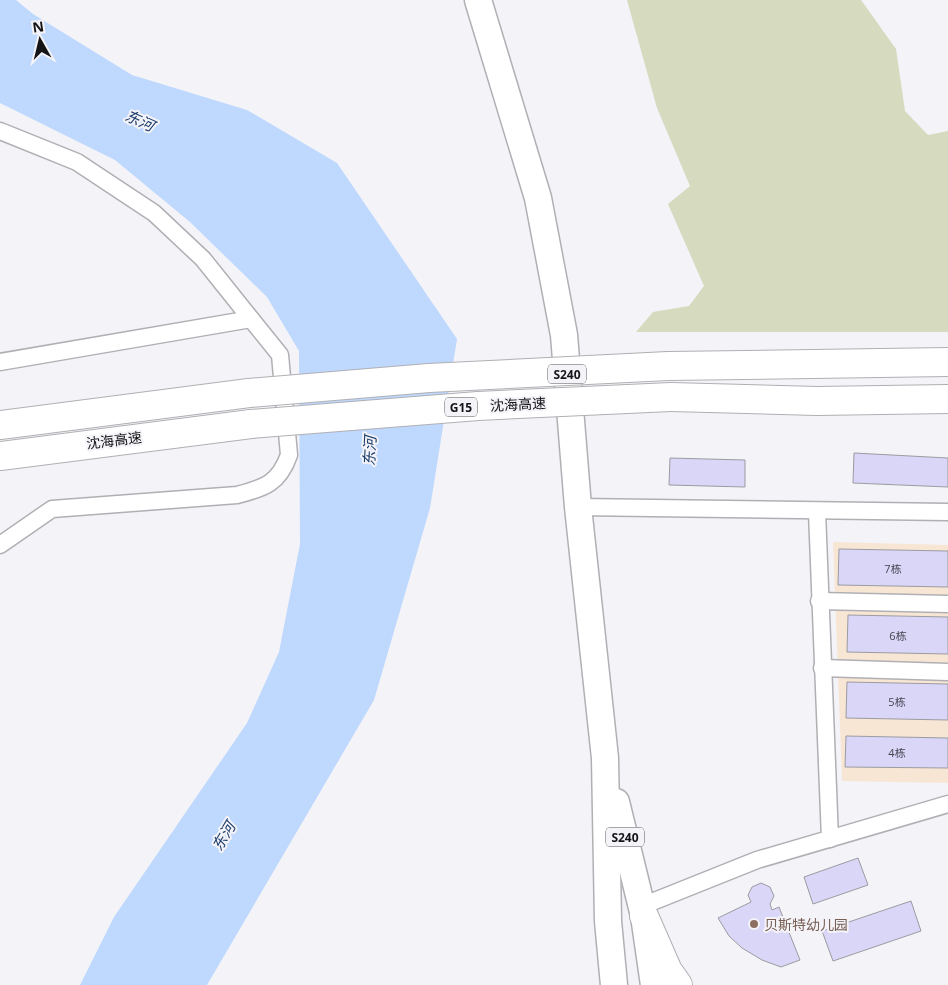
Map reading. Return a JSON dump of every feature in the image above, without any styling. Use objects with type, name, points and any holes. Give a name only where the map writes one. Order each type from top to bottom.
[{"type":"highway","name":"G15","points":[[0,425],[249,394],[429,378],[668,366],[948,362]]},
{"type":"highway","name":"沈海高速","points":[[0,456],[251,424],[478,406],[671,397],[816,401],[948,400]]},
{"type":"highway","points":[[816,401],[948,411]]},
{"type":"highway","points":[[643,911],[668,971],[678,985]]},
{"type":"main road","name":"S240","points":[[478,0],[538,198],[564,335],[578,507],[605,758],[608,921],[614,985]]},
{"type":"main road","name":"S240","points":[[605,758],[643,911],[654,985]]},
{"type":"street","points":[[0,131],[77,162],[154,213],[203,259],[280,356],[289,455],[284,470],[272,483],[237,495],[52,509],[0,545]]},
{"type":"street","points":[[0,362],[251,319]]},
{"type":"street","points":[[578,507],[817,512],[948,512]]},
{"type":"street","points":[[817,512],[819,601],[830,839]]},
{"type":"street","points":[[819,601],[948,604]]},
{"type":"street","points":[[822,668],[948,672]]},
{"type":"street","points":[[643,911],[757,860],[948,804]]},
{"type":"shaded area","points":[[833,542],[948,545],[948,783],[842,781]]},
{"type":"green space","points":[[627,0],[861,0],[896,49],[905,111],[928,135],[948,131],[948,332],[636,332],[653,312],[689,306],[704,286],[668,204],[690,186],[657,108]]},
{"type":"water","name":"东河","points":[[0,0],[16,0],[33,14],[132,75],[247,110],[337,163],[457,339],[430,508],[374,700],[207,985],[80,985],[114,917],[247,723],[279,652],[300,544],[299,351],[267,297],[190,222],[115,160],[0,103]]},
{"type":"building","points":[[854,453],[948,458],[948,487],[853,483]]},
{"type":"building","points":[[670,458],[745,460],[745,487],[669,485]]},
{"type":"building","points":[[839,549],[948,551],[948,587],[838,585]]},
{"type":"building","points":[[848,615],[948,617],[948,654],[847,652]]},
{"type":"building","points":[[847,682],[948,684],[948,720],[846,718]]},
{"type":"building","points":[[846,736],[948,738],[948,768],[845,767]]},
{"type":"building","points":[[858,858],[868,885],[813,904],[804,877]]},
{"type":"building","name":"贝斯特幼儿园","points":[[761,883],[770,887],[774,896],[770,904],[772,910],[779,907],[800,960],[781,967],[762,960],[742,948],[729,936],[718,918],[751,902],[748,895],[752,887]]},
{"type":"building","points":[[911,901],[921,931],[833,961],[822,931]]},
{"type":"place","name":"贝斯特幼儿园","points":[[754,924]]}]
